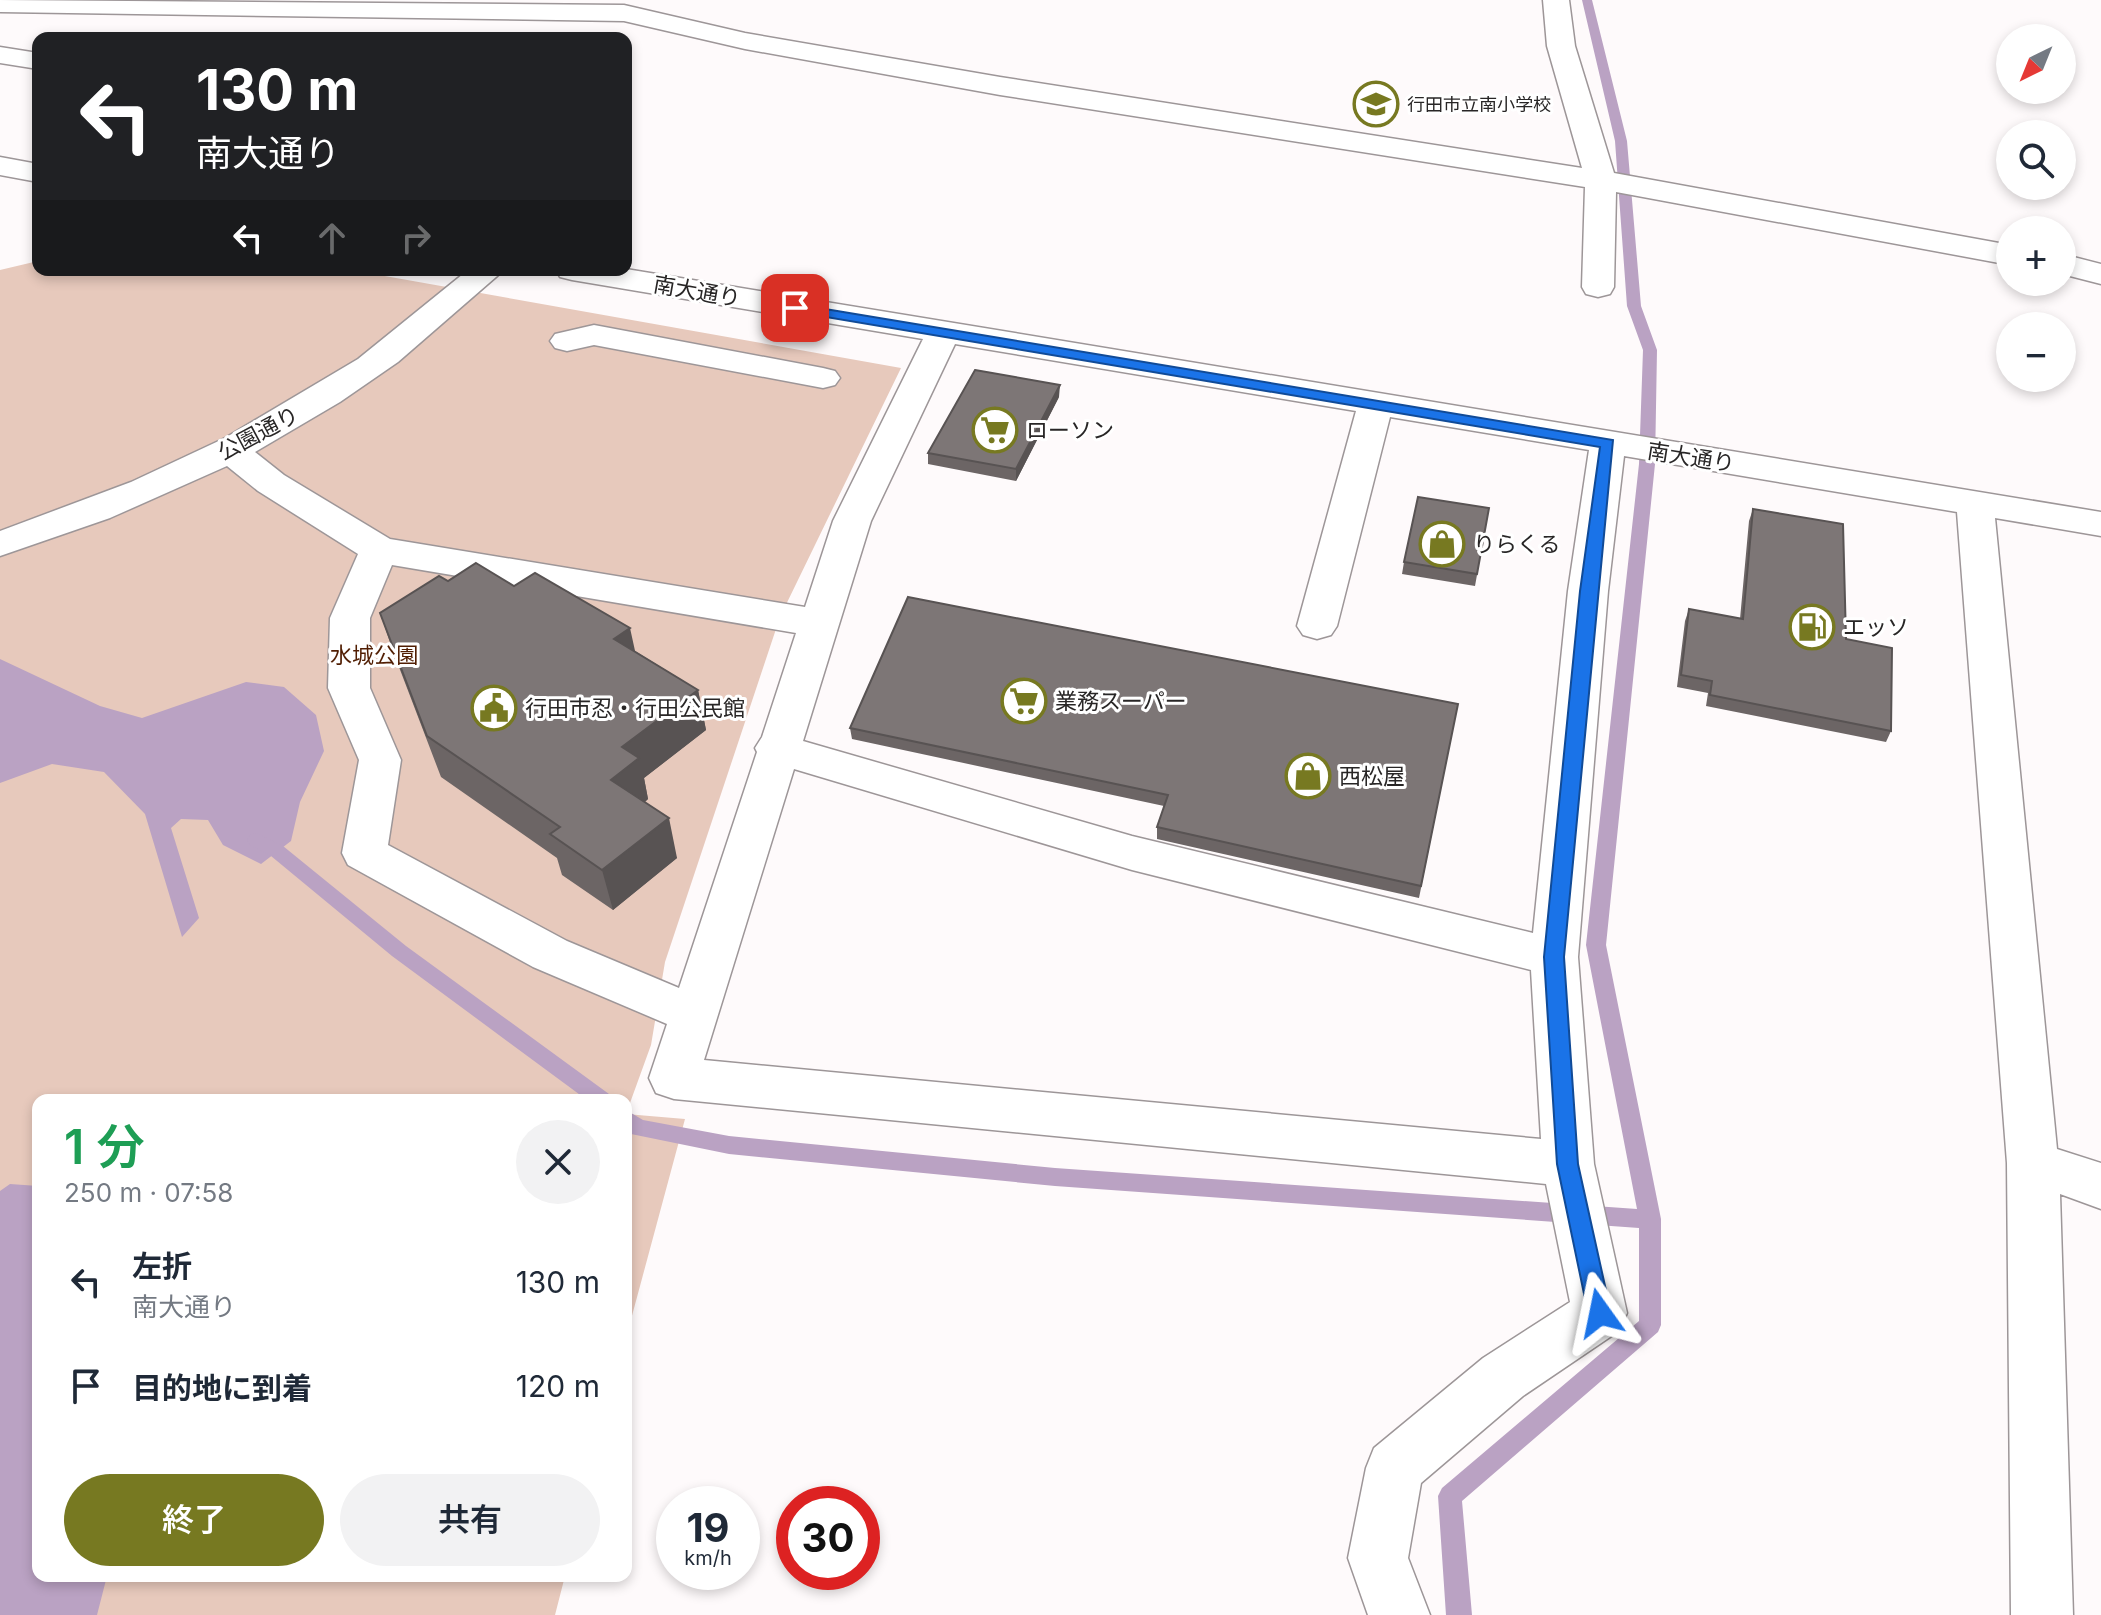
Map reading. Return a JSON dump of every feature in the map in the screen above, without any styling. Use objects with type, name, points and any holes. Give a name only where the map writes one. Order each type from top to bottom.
[{"type":"street","points":[[1556,0],[1561,46],[1601,180],[1598,287]]},
{"type":"street","points":[[0,4],[622,17],[1000,86],[1601,180],[1996,252]]},
{"type":"street","points":[[0,55],[32,60]]},
{"type":"street","points":[[0,166],[32,172]]},
{"type":"street","points":[[2076,268],[2101,274]]},
{"type":"street","name":"公園通り","points":[[0,544],[59,525],[230,450],[370,366],[481,276]]},
{"type":"street","name":"南大通り","points":[[607,276],[2101,524]]},
{"type":"street","points":[[943,333],[852,521],[776,748],[674,1078],[1568,1164]]},
{"type":"street","points":[[567,341],[594,335],[823,378]]},
{"type":"street","points":[[1317,626],[1375,405]]},
{"type":"street","points":[[1399,1615],[1378,1558],[1395,1468],[1503,1377],[1600,1313],[1568,1164],[1554,957],[1588,591],[1608,443]]},
{"type":"street","points":[[230,450],[271,483],[379,550],[818,623]]},
{"type":"street","points":[[1975,503],[2033,1163],[2042,1615]]},
{"type":"street","points":[[379,550],[350,618],[349,688],[380,760],[364,853],[550,954],[695,1015]]},
{"type":"street","points":[[776,748],[1132,853],[1554,957]]},
{"type":"street","points":[[2033,1163],[2101,1186]]},
{"type":"green space","name":"水城公園","points":[[32,262],[32,276],[385,276],[901,368],[780,617],[665,962],[651,1045],[632,1097],[632,1094],[32,1094],[32,1582],[563,1582],[555,1615],[0,1615],[0,270]]},
{"type":"green space","points":[[632,1115],[685,1119],[632,1316]]},
{"type":"shaded area","points":[[0,659],[100,706],[142,718],[246,682],[284,687],[316,715],[324,751],[300,802],[291,841],[261,864],[223,845],[208,820],[181,819],[171,828],[199,918],[182,937],[145,814],[104,772],[52,764],[0,783]]},
{"type":"shaded area","points":[[10,1184],[32,1186],[32,1582],[105,1582],[97,1615],[0,1615],[0,1191]]},
{"type":"building","points":[[975,370],[1060,385],[1016,469],[928,453]]},
{"type":"building","points":[[1418,497],[1489,508],[1477,574],[1404,562]]},
{"type":"building","points":[[1753,509],[1843,524],[1846,639],[1892,648],[1891,731],[1710,695],[1712,681],[1681,675],[1689,609],[1743,619]]},
{"type":"building","points":[[476,563],[514,586],[535,573],[630,628],[614,639],[698,690],[622,747],[639,758],[611,780],[669,818],[602,870],[550,834],[560,827],[427,736],[380,613],[439,576],[448,581]]},
{"type":"building","points":[[908,597],[1458,704],[1421,886],[1157,827],[1168,795],[850,728]]},
{"type":"waterway","points":[[1587,0],[1621,141],[1634,306],[1650,350],[1647,464],[1596,945],[1650,1219]]},
{"type":"waterway","points":[[256,840],[277,851],[399,951],[594,1094]]},
{"type":"waterway","points":[[632,1124],[638,1128],[729,1145],[1055,1177],[1650,1219]]},
{"type":"waterway","points":[[1459,1615],[1450,1496],[1650,1325],[1650,1219]]},
{"type":"place","name":"行田市立南小学校","points":[[1376,104]]},
{"type":"place","name":"ローソン","points":[[995,430]]},
{"type":"place","name":"りらくる","points":[[1442,544]]},
{"type":"place","name":"エッソ","points":[[1812,627]]},
{"type":"place","name":"業務スーパー","points":[[1024,701]]},
{"type":"place","name":"行田市忍・行田公民館","points":[[494,708]]},
{"type":"place","name":"西松屋","points":[[1308,776]]},
{"type":"route","points":[[795,308],[1608,443],[1588,591],[1554,957],[1568,1164],[1600,1313]]}]
